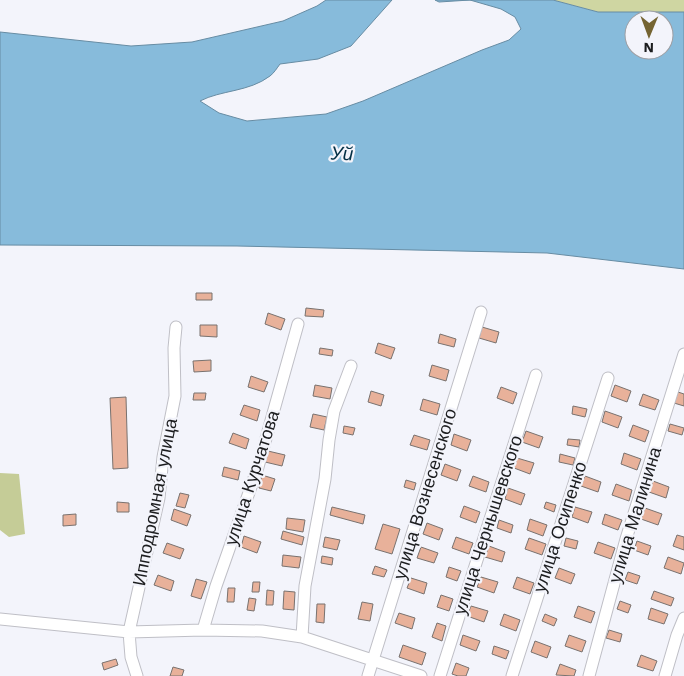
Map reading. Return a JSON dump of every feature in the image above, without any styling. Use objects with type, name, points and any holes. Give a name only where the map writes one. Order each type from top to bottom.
[{"type":"street","name":"улица Вознесенского","points":[[368,676],[481,312]]},
{"type":"street","name":"улица Курчатова","points":[[204,630],[216,586],[258,467],[298,324]]},
{"type":"street","name":"Ипподромная улица","points":[[137,676],[131,657],[129,632],[159,498],[163,456],[175,396],[174,348],[176,327]]},
{"type":"street","name":"улица Малинина","points":[[589,676],[626,539],[684,354]]},
{"type":"street","points":[[302,638],[305,586],[325,479],[334,411],[351,366]]},
{"type":"street","name":"улица Чернышевского","points":[[440,676],[536,375]]},
{"type":"street","name":"улица Осипенко","points":[[512,676],[608,378]]},
{"type":"street","points":[[665,676],[684,618]]},
{"type":"street","points":[[0,619],[129,632],[262,631],[302,638],[421,676]]},
{"type":"green space","points":[[553,0],[684,0],[684,12],[674,12],[674,10],[624,10],[624,12],[598,12]]},
{"type":"green space","points":[[0,473],[19,474],[25,534],[9,537],[0,530]]},
{"type":"water","name":"Уй","points":[[326,0],[392,0],[351,46],[318,59],[280,64],[271,75],[262,81],[200,101],[219,113],[247,121],[326,114],[363,101],[509,40],[521,29],[515,17],[501,9],[470,0],[553,0],[598,12],[624,12],[624,60],[674,60],[674,12],[684,12],[684,269],[547,253],[237,246],[0,245],[0,32],[131,46],[192,42],[283,21]]},
{"type":"water","points":[[435,0],[470,0],[439,2]]},
{"type":"building","points":[[196,293],[212,293],[212,300],[196,300]]},
{"type":"building","points":[[306,308],[324,310],[323,317],[305,316]]},
{"type":"building","points":[[268,313],[285,319],[281,330],[265,324]]},
{"type":"building","points":[[200,325],[217,325],[217,337],[200,336]]},
{"type":"building","points":[[482,327],[499,332],[496,343],[479,338]]},
{"type":"building","points":[[440,334],[456,339],[454,347],[438,343]]},
{"type":"building","points":[[378,343],[395,348],[391,359],[375,353]]},
{"type":"building","points":[[320,348],[333,350],[332,356],[319,354]]},
{"type":"building","points":[[211,360],[211,371],[194,372],[193,361]]},
{"type":"building","points":[[432,365],[449,370],[446,381],[429,376]]},
{"type":"building","points":[[251,376],[268,382],[264,392],[248,387]]},
{"type":"building","points":[[315,385],[332,388],[330,399],[313,396]]},
{"type":"building","points":[[615,385],[631,391],[627,402],[611,396]]},
{"type":"building","points":[[501,387],[517,393],[513,404],[497,398]]},
{"type":"building","points":[[371,391],[384,395],[381,406],[368,402]]},
{"type":"building","points":[[678,392],[684,394],[684,406],[674,403]]},
{"type":"building","points":[[194,393],[206,393],[205,400],[193,400]]},
{"type":"building","points":[[643,394],[659,400],[655,410],[639,405]]},
{"type":"building","points":[[126,397],[128,468],[113,469],[110,398]]},
{"type":"building","points":[[423,399],[440,404],[437,415],[420,410]]},
{"type":"building","points":[[244,405],[260,410],[257,421],[240,415]]},
{"type":"building","points":[[573,406],[587,409],[585,417],[572,414]]},
{"type":"building","points":[[605,411],[622,417],[618,428],[602,422]]},
{"type":"building","points":[[313,414],[327,417],[324,430],[310,427]]},
{"type":"building","points":[[670,424],[684,428],[682,435],[668,431]]},
{"type":"building","points":[[633,425],[649,431],[645,442],[629,436]]},
{"type":"building","points":[[344,426],[355,428],[353,435],[343,433]]},
{"type":"building","points":[[526,431],[543,437],[539,448],[522,442]]},
{"type":"building","points":[[233,433],[249,439],[246,449],[229,443]]},
{"type":"building","points":[[454,434],[471,440],[467,451],[451,445]]},
{"type":"building","points":[[414,435],[430,440],[427,450],[410,445]]},
{"type":"building","points":[[568,439],[580,440],[579,447],[567,445]]},
{"type":"building","points":[[268,451],[285,455],[282,466],[265,462]]},
{"type":"building","points":[[624,453],[641,459],[637,470],[621,464]]},
{"type":"building","points":[[560,454],[575,458],[573,465],[559,462]]},
{"type":"building","points":[[517,458],[534,463],[530,474],[514,468]]},
{"type":"building","points":[[445,464],[461,470],[457,481],[441,475]]},
{"type":"building","points":[[224,467],[240,471],[238,480],[222,476]]},
{"type":"building","points":[[262,475],[275,479],[271,491],[259,488]]},
{"type":"building","points":[[473,476],[489,482],[486,492],[469,486]]},
{"type":"building","points":[[585,476],[601,482],[598,492],[581,486]]},
{"type":"building","points":[[406,480],[416,483],[414,490],[404,487]]},
{"type":"building","points":[[653,481],[669,487],[666,498],[649,492]]},
{"type":"building","points":[[616,484],[632,490],[629,501],[612,495]]},
{"type":"building","points":[[508,488],[525,494],[521,505],[505,499]]},
{"type":"building","points":[[180,493],[189,495],[185,508],[176,506]]},
{"type":"building","points":[[117,502],[129,503],[129,512],[117,512]]},
{"type":"building","points":[[546,502],[556,505],[554,512],[544,508]]},
{"type":"building","points":[[464,506],[480,512],[476,523],[460,517]]},
{"type":"building","points":[[332,507],[365,515],[363,524],[330,515]]},
{"type":"building","points":[[575,507],[592,512],[588,523],[572,517]]},
{"type":"building","points":[[645,508],[662,514],[658,525],[641,519]]},
{"type":"building","points":[[174,509],[191,515],[187,526],[171,520]]},
{"type":"building","points":[[76,514],[76,525],[63,526],[63,515]]},
{"type":"building","points":[[605,514],[622,520],[618,530],[602,524]]},
{"type":"building","points":[[287,518],[305,520],[303,532],[286,529]]},
{"type":"building","points":[[530,519],[547,525],[543,536],[527,530]]},
{"type":"building","points":[[499,520],[513,525],[511,533],[497,528]]},
{"type":"building","points":[[427,523],[443,529],[439,540],[423,534]]},
{"type":"building","points":[[383,524],[400,529],[392,554],[375,549]]},
{"type":"building","points":[[283,531],[304,537],[302,545],[281,539]]},
{"type":"building","points":[[677,535],[684,537],[684,550],[673,546]]},
{"type":"building","points":[[244,536],[261,542],[257,553],[241,547]]},
{"type":"building","points":[[325,537],[340,540],[337,550],[323,547]]},
{"type":"building","points":[[456,537],[473,543],[469,554],[452,548]]},
{"type":"building","points":[[529,538],[546,544],[542,555],[525,549]]},
{"type":"building","points":[[566,538],[578,541],[576,549],[564,546]]},
{"type":"building","points":[[637,541],[651,546],[648,555],[634,550]]},
{"type":"building","points":[[598,542],[615,548],[611,559],[594,553]]},
{"type":"building","points":[[167,543],[184,549],[180,559],[163,553]]},
{"type":"building","points":[[489,546],[505,552],[502,562],[485,557]]},
{"type":"building","points":[[421,547],[438,553],[434,563],[417,558]]},
{"type":"building","points":[[283,555],[301,557],[299,568],[282,566]]},
{"type":"building","points":[[322,556],[333,558],[332,565],[321,563]]},
{"type":"building","points":[[668,557],[684,563],[681,574],[664,568]]},
{"type":"building","points":[[375,566],[387,570],[384,577],[372,574]]},
{"type":"building","points":[[449,567],[461,571],[457,581],[446,577]]},
{"type":"building","points":[[559,568],[575,574],[571,584],[555,578]]},
{"type":"building","points":[[628,572],[640,576],[637,584],[625,580]]},
{"type":"building","points":[[158,575],[174,581],[171,591],[154,585]]},
{"type":"building","points":[[481,577],[498,582],[494,593],[477,587]]},
{"type":"building","points":[[517,577],[534,583],[530,594],[513,588]]},
{"type":"building","points":[[411,578],[427,583],[424,594],[407,588]]},
{"type":"building","points":[[196,579],[207,582],[201,599],[191,596]]},
{"type":"building","points":[[253,582],[260,582],[259,592],[252,592]]},
{"type":"building","points":[[228,588],[235,588],[234,602],[227,602]]},
{"type":"building","points":[[267,590],[274,591],[273,605],[266,605]]},
{"type":"building","points":[[284,591],[295,592],[294,610],[283,609]]},
{"type":"building","points":[[654,591],[674,598],[671,606],[651,599]]},
{"type":"building","points":[[441,595],[453,599],[449,611],[437,607]]},
{"type":"building","points":[[249,598],[256,599],[254,611],[247,610]]},
{"type":"building","points":[[620,601],[631,605],[628,613],[617,609]]},
{"type":"building","points":[[362,602],[373,604],[370,621],[358,619]]},
{"type":"building","points":[[317,604],[325,604],[324,623],[316,622]]},
{"type":"building","points":[[471,606],[488,611],[484,622],[467,616]]},
{"type":"building","points":[[578,606],[595,612],[591,623],[574,617]]},
{"type":"building","points":[[651,608],[668,614],[664,624],[648,619]]},
{"type":"building","points":[[399,613],[415,618],[412,629],[395,623]]},
{"type":"building","points":[[504,614],[520,620],[516,631],[500,625]]},
{"type":"building","points":[[545,614],[557,619],[554,626],[542,621]]},
{"type":"building","points":[[437,623],[446,626],[442,641],[432,637]]},
{"type":"building","points":[[609,630],[622,634],[620,642],[606,638]]},
{"type":"building","points":[[463,635],[480,641],[476,651],[460,645]]},
{"type":"building","points":[[569,635],[586,641],[582,652],[565,646]]},
{"type":"building","points":[[535,641],[551,647],[547,658],[531,652]]},
{"type":"building","points":[[403,645],[426,653],[422,665],[399,657]]},
{"type":"building","points":[[494,646],[509,651],[506,659],[492,654]]},
{"type":"building","points":[[641,655],[657,661],[653,671],[637,666]]},
{"type":"building","points":[[116,659],[118,665],[104,670],[102,663]]},
{"type":"building","points":[[456,663],[469,668],[466,676],[452,674]]},
{"type":"building","points":[[560,664],[576,670],[574,676],[556,675]]},
{"type":"building","points":[[173,667],[184,670],[182,676],[170,676]]}]
